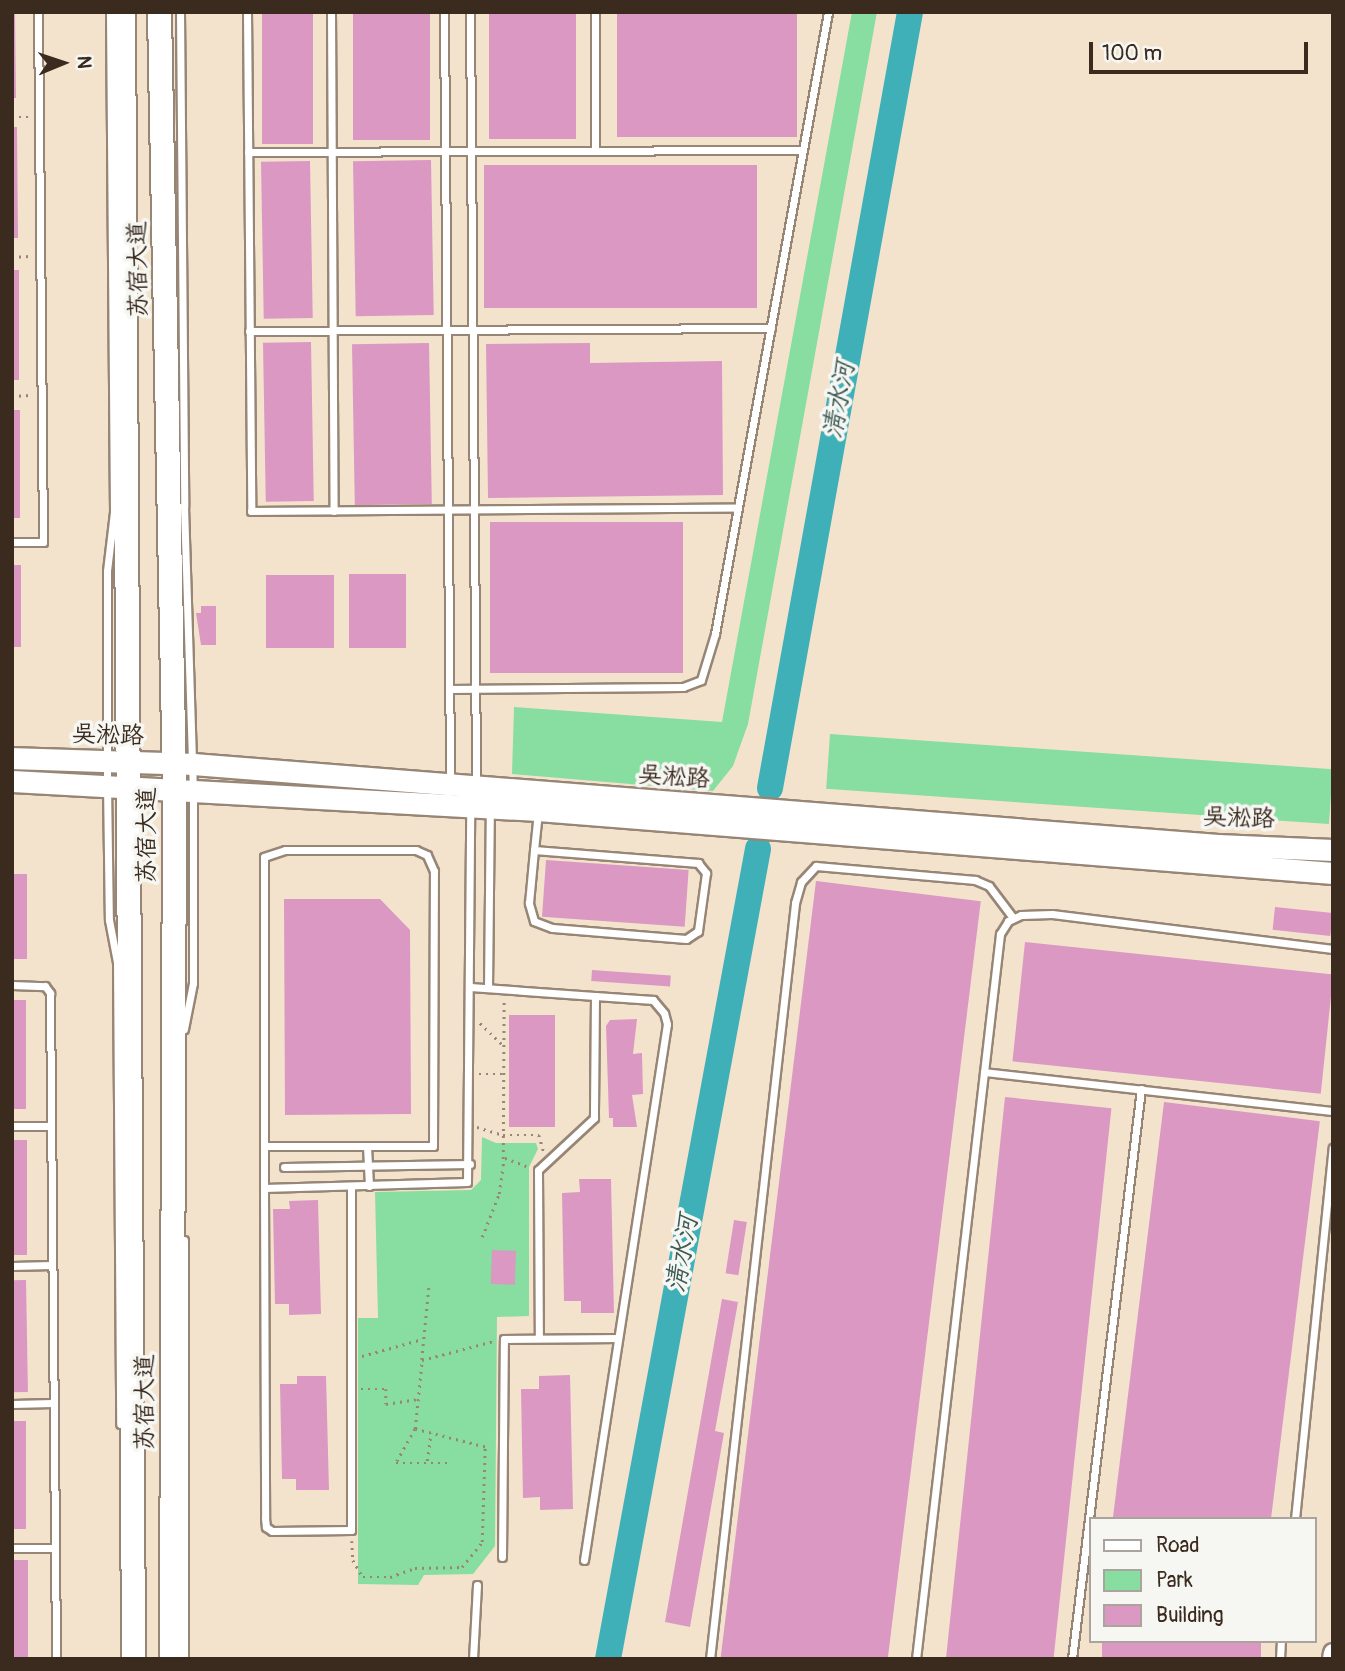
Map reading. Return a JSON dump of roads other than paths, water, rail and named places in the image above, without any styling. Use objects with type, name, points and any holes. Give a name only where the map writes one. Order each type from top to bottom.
[{"type":"main road","name":"苏宿大道","points":[[123,12],[116,773],[133,1659]]},
{"type":"main road","name":"苏宿大道","points":[[159,12],[184,787],[171,1659]]},
{"type":"main road","name":"吴淞路","points":[[12,758],[116,773],[184,787],[472,797],[1333,850]]},
{"type":"main road","name":"吴淞路","points":[[12,780],[116,773],[183,764],[472,797],[538,810],[1333,873]]},
{"type":"street","points":[[1332,1659],[1333,1653]]},
{"type":"lane","points":[[12,542],[43,542],[38,12]]},
{"type":"lane","points":[[110,12],[114,512],[107,571],[116,773],[109,920],[117,962],[120,1436]]},
{"type":"lane","points":[[180,12],[183,764]]},
{"type":"lane","points":[[247,12],[251,511],[738,508]]},
{"type":"lane","points":[[331,12],[334,511]]},
{"type":"lane","points":[[444,12],[449,689],[472,797],[488,988]]},
{"type":"lane","points":[[264,1188],[460,1185],[467,1182],[470,1164],[475,689],[470,12]]},
{"type":"lane","points":[[595,12],[595,150]]},
{"type":"lane","points":[[449,689],[694,686],[706,670],[828,12]]},
{"type":"lane","points":[[248,152],[803,150]]},
{"type":"lane","points":[[250,331],[771,328]]},
{"type":"lane","points":[[184,787],[193,983],[184,1025],[184,1135]]},
{"type":"lane","points":[[534,849],[698,863],[706,873],[698,931],[686,939],[541,926],[529,913],[534,849],[538,810]]},
{"type":"lane","points":[[264,1146],[433,1146],[435,871],[427,855],[416,850],[285,850],[264,857],[264,1146],[264,1188],[266,1527],[272,1531],[351,1530],[351,1186]]},
{"type":"lane","points":[[710,1659],[795,903],[801,882],[816,866],[975,880],[989,886],[1013,918]]},
{"type":"lane","points":[[916,1659],[1000,934],[1013,918],[1052,914],[1333,949]]},
{"type":"lane","points":[[12,985],[45,986],[50,993],[56,1659]]},
{"type":"lane","points":[[470,987],[653,1000],[664,1013],[667,1024],[584,1560]]},
{"type":"lane","points":[[538,1338],[538,1170],[594,1118],[595,996]]},
{"type":"lane","points":[[984,1072],[1333,1111]]},
{"type":"lane","points":[[1072,1659],[1141,1089]]},
{"type":"lane","points":[[12,1126],[51,1126]]},
{"type":"lane","points":[[367,1146],[369,1186]]},
{"type":"lane","points":[[1295,1517],[1333,1148]]},
{"type":"lane","points":[[284,1167],[470,1164]]},
{"type":"lane","points":[[184,1231],[184,1659]]},
{"type":"lane","points":[[12,1266],[52,1265]]},
{"type":"lane","points":[[502,1557],[503,1339],[618,1338]]},
{"type":"lane","points":[[12,1404],[53,1404]]},
{"type":"lane","points":[[12,1548],[55,1548]]},
{"type":"lane","points":[[472,1659],[477,1585]]},
{"type":"waterway","name":"清水河","points":[[770,788],[910,12]]},
{"type":"waterway","name":"清水河","points":[[608,1659],[758,849]]}]
